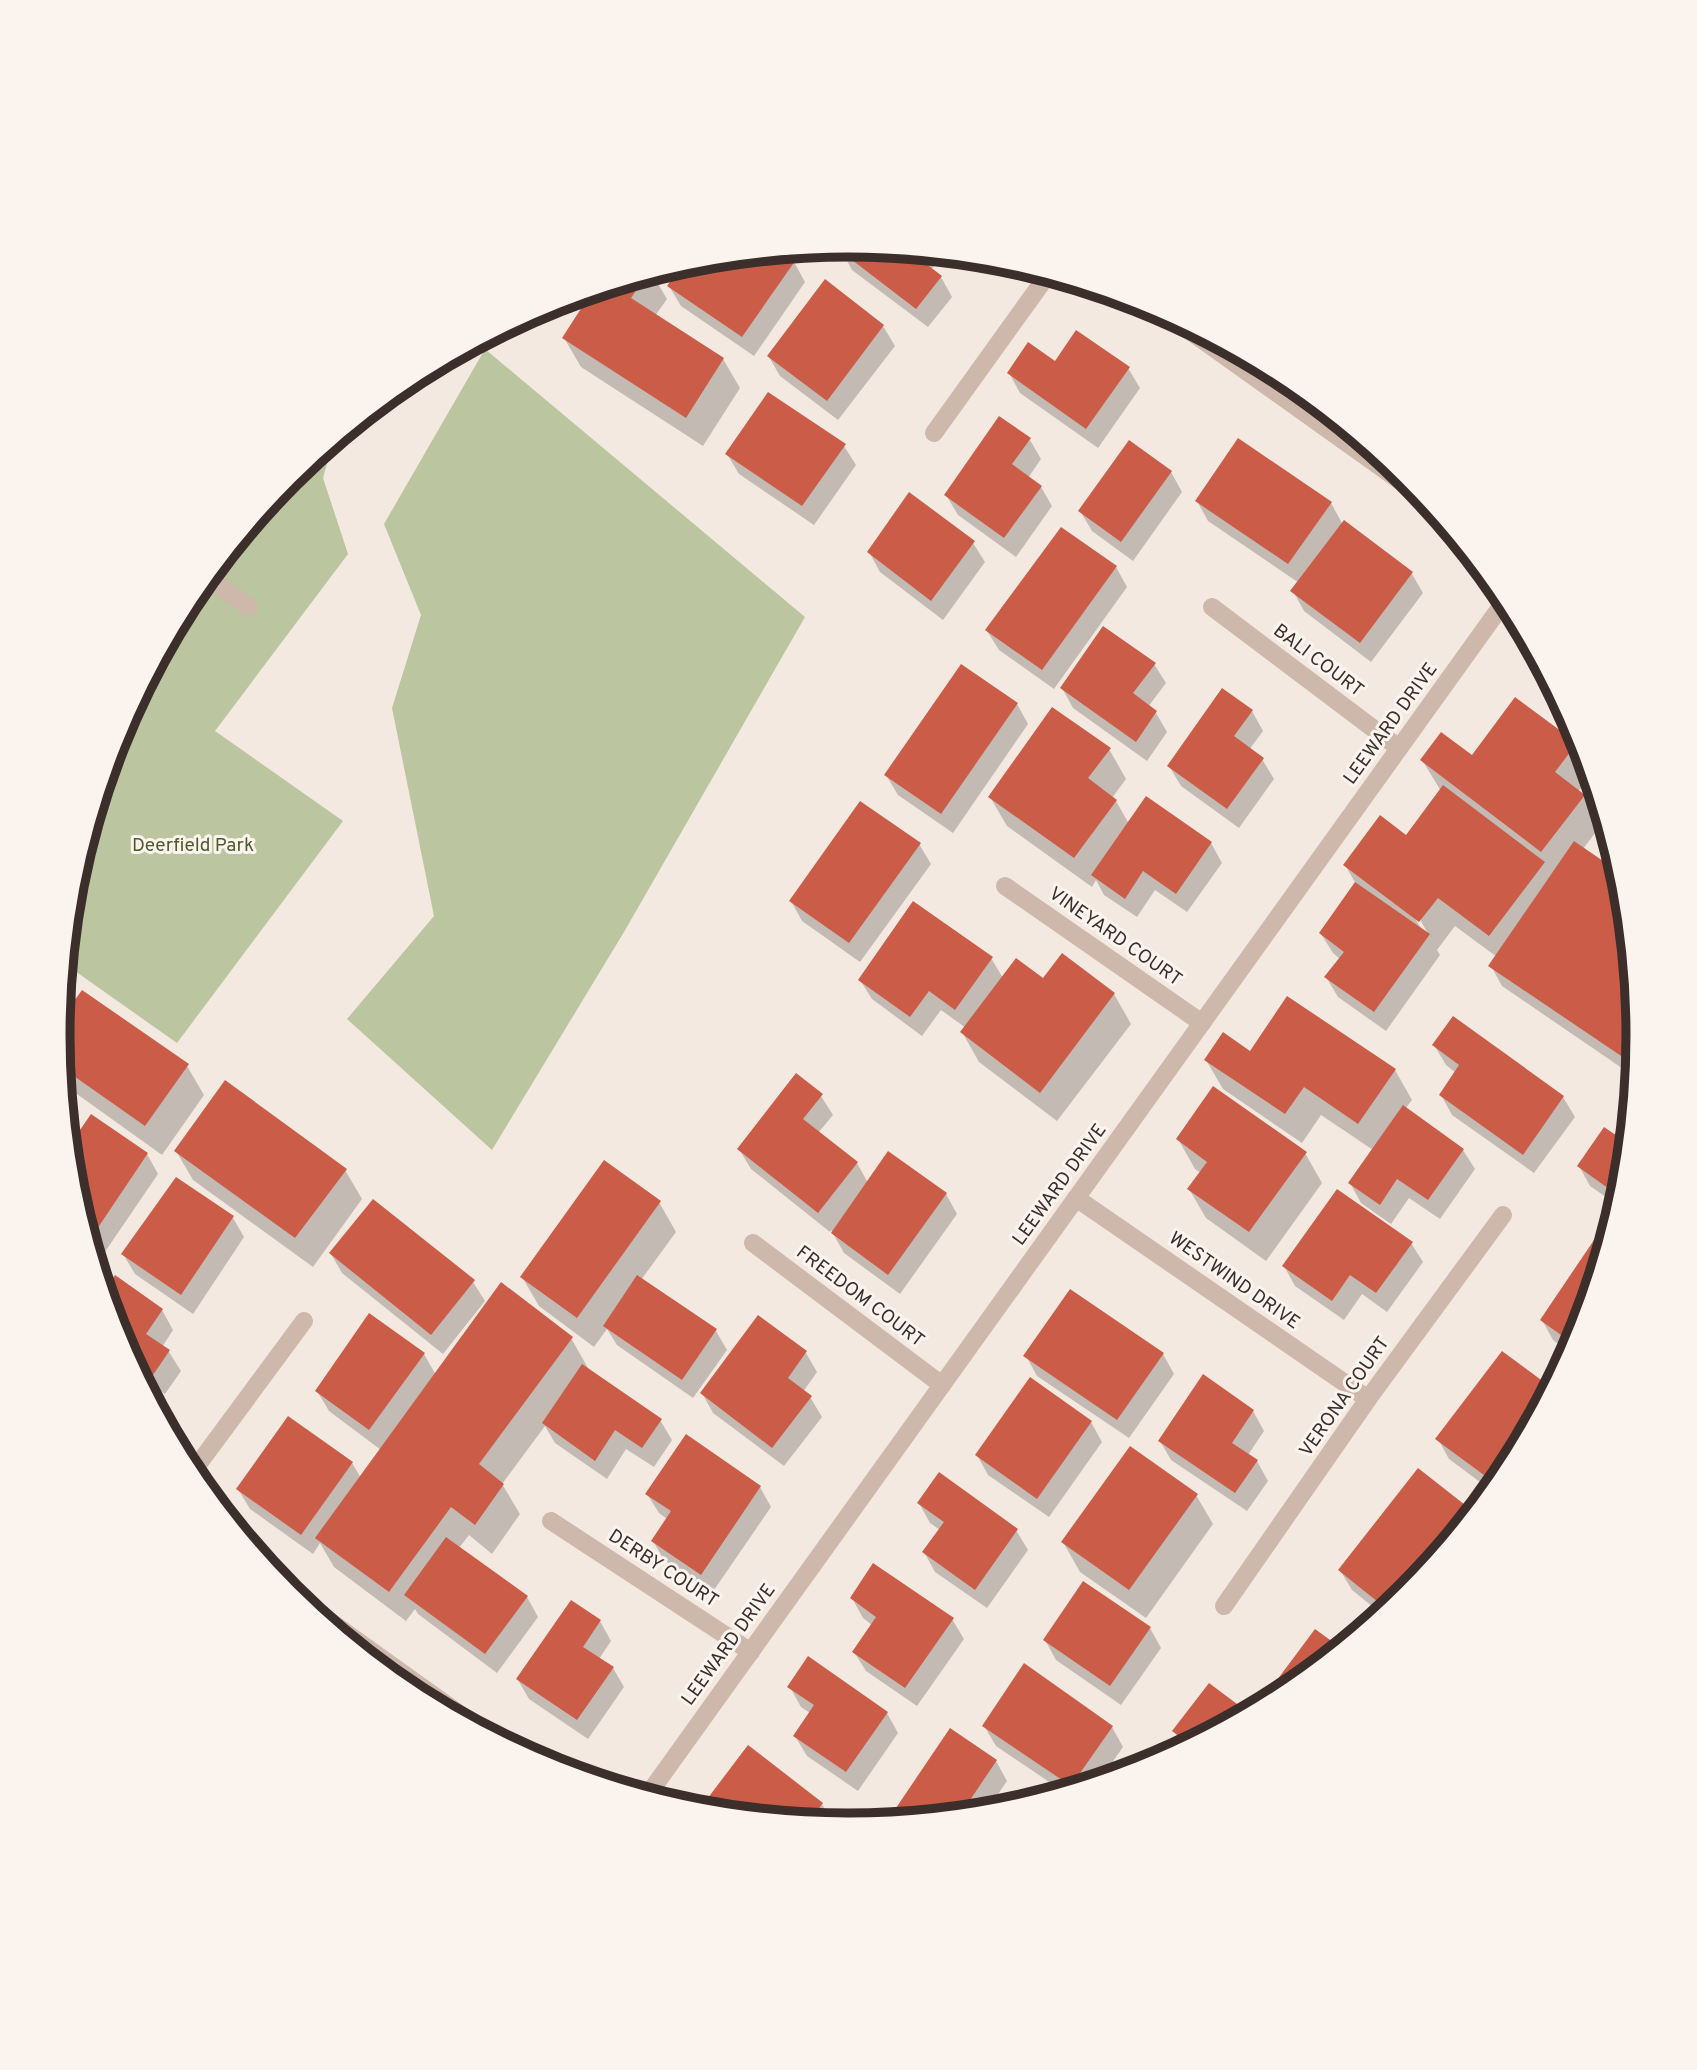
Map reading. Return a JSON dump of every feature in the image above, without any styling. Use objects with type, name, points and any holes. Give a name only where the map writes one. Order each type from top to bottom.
[{"type":"street","points":[[934,433],[1043,281]]},
{"type":"street","points":[[1213,348],[1379,466]]},
{"type":"street","points":[[215,583],[249,607]]},
{"type":"street","name":"BALI COURT","points":[[1212,607],[1399,748]]},
{"type":"street","name":"LEEWARD DRIVE","points":[[653,1788],[1500,608]]},
{"type":"street","name":"VINEYARD COURT","points":[[1005,886],[1202,1023]]},
{"type":"street","name":"WESTWIND DRIVE","points":[[1076,1198],[1368,1399]]},
{"type":"street","name":"VERONA COURT","points":[[1224,1606],[1368,1399],[1503,1215]]},
{"type":"street","name":"FREEDOM COURT","points":[[753,1243],[942,1385]]},
{"type":"street","points":[[198,1464],[304,1321]]},
{"type":"street","name":"DERBY COURT","points":[[551,1521],[751,1652]]},
{"type":"green space","points":[[485,349],[805,617],[624,932],[492,1150],[347,1019],[434,916],[392,708],[421,615],[384,524]]},
{"type":"green space","name":"Deerfield Park","points":[[329,455],[323,478],[348,554],[215,731],[343,821],[177,1043],[73,970],[85,883],[97,834],[129,737],[174,646],[201,602],[263,522]]},
{"type":"building","points":[[847,256],[921,260],[942,276],[916,309]]},
{"type":"building","points":[[791,259],[795,261],[742,337],[667,286],[674,277],[697,271],[747,263]]},
{"type":"building","points":[[825,279],[884,325],[827,401],[767,356]]},
{"type":"building","points":[[639,285],[631,298],[724,358],[686,418],[562,338],[584,303]]},
{"type":"building","points":[[1076,330],[1130,367],[1086,429],[1007,373],[1028,342],[1055,361]]},
{"type":"building","points":[[768,392],[846,444],[802,506],[725,454]]},
{"type":"building","points":[[999,416],[1031,438],[1012,464],[1042,486],[1004,538],[944,495]]},
{"type":"building","points":[[1238,438],[1332,502],[1288,564],[1195,501]]},
{"type":"building","points":[[1129,440],[1172,471],[1121,542],[1078,511]]},
{"type":"building","points":[[909,492],[975,541],[931,601],[867,552]]},
{"type":"building","points":[[1344,520],[1413,572],[1360,643],[1290,591]]},
{"type":"building","points":[[1061,527],[1117,566],[1042,670],[985,630]]},
{"type":"building","points":[[1103,626],[1156,663],[1133,693],[1157,711],[1136,742],[1060,688]]},
{"type":"building","points":[[961,664],[1018,703],[941,814],[884,775]]},
{"type":"building","points":[[1222,688],[1253,710],[1234,736],[1264,758],[1227,809],[1167,766]]},
{"type":"building","points":[[1515,697],[1568,736],[1572,749],[1555,772],[1585,795],[1541,852],[1420,760],[1441,732],[1472,755]]},
{"type":"building","points":[[1052,707],[1111,748],[1088,778],[1117,800],[1074,858],[988,797]]},
{"type":"building","points":[[1443,785],[1545,862],[1489,936],[1438,898],[1419,922],[1343,865],[1380,815],[1406,835]]},
{"type":"building","points":[[1146,796],[1212,842],[1176,894],[1143,871],[1125,899],[1091,875]]},
{"type":"building","points":[[860,801],[921,843],[849,943],[789,901]]},
{"type":"building","points":[[1574,841],[1607,864],[1612,883],[1625,984],[1626,1059],[1488,966]]},
{"type":"building","points":[[1355,882],[1430,934],[1374,1012],[1324,977],[1344,952],[1319,933]]},
{"type":"building","points":[[913,901],[993,957],[955,1010],[929,991],[910,1017],[858,980]]},
{"type":"building","points":[[1062,953],[1115,993],[1040,1093],[960,1032],[1016,958],[1043,978]]},
{"type":"building","points":[[82,990],[189,1064],[145,1126],[72,1074],[71,1005]]},
{"type":"building","points":[[1287,996],[1396,1069],[1358,1124],[1304,1087],[1285,1114],[1204,1060],[1223,1032],[1250,1051]]},
{"type":"building","points":[[1453,1016],[1564,1096],[1523,1155],[1439,1095],[1459,1065],[1432,1045]]},
{"type":"building","points":[[796,1073],[823,1094],[803,1119],[858,1162],[818,1213],[737,1149]]},
{"type":"building","points":[[225,1080],[347,1169],[295,1238],[174,1151]]},
{"type":"building","points":[[1213,1086],[1307,1152],[1249,1232],[1187,1189],[1207,1162],[1176,1139]]},
{"type":"building","points":[[1403,1105],[1464,1149],[1428,1200],[1397,1179],[1380,1205],[1348,1183]]},
{"type":"building","points":[[91,1114],[148,1153],[96,1231],[85,1187],[77,1135]]},
{"type":"building","points":[[1604,1127],[1620,1138],[1611,1190],[1577,1166]]},
{"type":"building","points":[[888,1151],[947,1193],[888,1275],[831,1233]]},
{"type":"building","points":[[604,1160],[661,1201],[577,1318],[520,1277]]},
{"type":"building","points":[[176,1177],[234,1216],[181,1295],[121,1254]]},
{"type":"building","points":[[1337,1189],[1413,1242],[1376,1293],[1350,1275],[1332,1301],[1282,1266]]},
{"type":"building","points":[[373,1199],[475,1280],[431,1335],[329,1253]]},
{"type":"building","points":[[1594,1240],[1598,1243],[1586,1285],[1566,1338],[1540,1320]]},
{"type":"building","points":[[115,1275],[163,1309],[146,1334],[170,1350],[153,1375],[146,1370],[110,1282]]},
{"type":"building","points":[[637,1275],[717,1329],[682,1380],[603,1326]]},
{"type":"building","points":[[501,1282],[573,1337],[479,1464],[504,1484],[475,1525],[451,1507],[389,1592],[315,1538]]},
{"type":"building","points":[[1070,1289],[1164,1353],[1117,1420],[1023,1356]]},
{"type":"building","points":[[369,1313],[425,1353],[369,1430],[315,1391]]},
{"type":"building","points":[[758,1315],[807,1351],[788,1378],[812,1396],[772,1448],[700,1393]]},
{"type":"building","points":[[1502,1351],[1545,1383],[1488,1478],[1435,1439]]},
{"type":"building","points":[[582,1364],[662,1419],[642,1448],[615,1430],[595,1461],[542,1423]]},
{"type":"building","points":[[1203,1374],[1254,1410],[1232,1443],[1258,1460],[1235,1493],[1158,1441]]},
{"type":"building","points":[[1030,1377],[1092,1421],[1037,1499],[975,1455]]},
{"type":"building","points":[[288,1416],[353,1462],[301,1535],[236,1489]]},
{"type":"building","points":[[686,1434],[761,1486],[701,1575],[651,1541],[671,1511],[645,1494]]},
{"type":"building","points":[[1130,1446],[1198,1494],[1129,1590],[1061,1542]]},
{"type":"building","points":[[1418,1468],[1468,1507],[1434,1548],[1380,1603],[1338,1570]]},
{"type":"building","points":[[939,1472],[1018,1529],[975,1590],[922,1552],[944,1522],[917,1503]]},
{"type":"building","points":[[446,1537],[528,1596],[485,1654],[404,1595]]},
{"type":"building","points":[[873,1563],[954,1618],[905,1688],[852,1652],[876,1617],[850,1598]]},
{"type":"building","points":[[1083,1581],[1151,1627],[1110,1686],[1043,1640]]},
{"type":"building","points":[[571,1600],[601,1620],[583,1647],[614,1667],[577,1720],[516,1679]]},
{"type":"building","points":[[1315,1629],[1334,1643],[1281,1682],[1277,1680]]},
{"type":"building","points":[[808,1656],[888,1712],[846,1772],[793,1736],[814,1705],[787,1687]]},
{"type":"building","points":[[1024,1663],[1113,1726],[1076,1779],[1065,1782],[982,1726]]},
{"type":"building","points":[[1209,1683],[1241,1707],[1182,1738],[1172,1731]]},
{"type":"building","points":[[950,1728],[997,1760],[967,1804],[902,1812],[896,1808]]},
{"type":"building","points":[[748,1745],[823,1803],[816,1813],[706,1800]]}]
